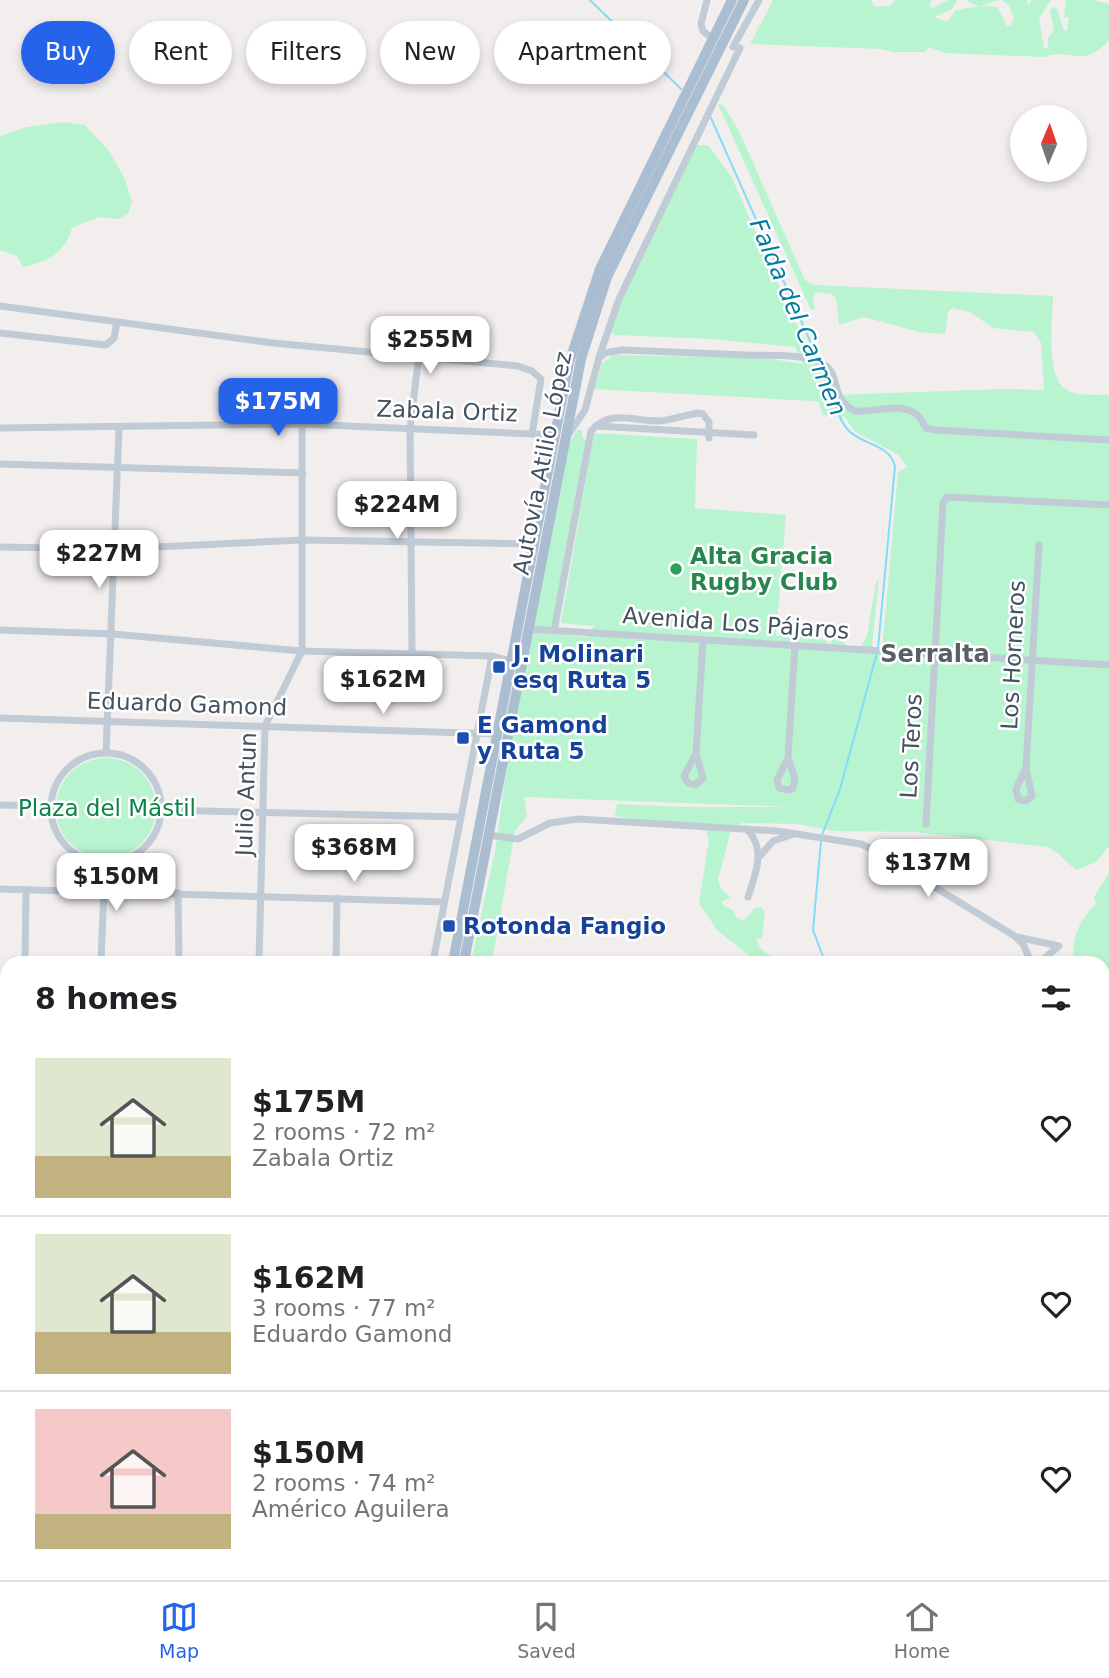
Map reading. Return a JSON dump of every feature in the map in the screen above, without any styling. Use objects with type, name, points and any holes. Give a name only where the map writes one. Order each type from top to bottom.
[{"type":"main road","name":"Autovía Atilio López","points":[[454,956],[499,734],[529,629],[561,437],[569,363],[600,269],[732,0]]},
{"type":"main road","name":"Autovía Atilio López","points":[[465,956],[518,663],[536,544],[581,359],[607,276],[744,0]]},
{"type":"street","points":[[706,0],[701,24],[703,32],[713,39]]},
{"type":"street","points":[[561,437],[584,410],[620,299],[759,0]]},
{"type":"street","points":[[0,306],[273,343],[503,362],[532,371],[541,379],[532,434]]},
{"type":"street","points":[[0,333],[106,345],[114,338],[117,322]]},
{"type":"street","points":[[599,358],[605,353],[622,350],[809,360],[824,365],[832,372],[838,398],[855,411],[892,409],[911,412],[918,415],[926,428],[935,430],[1109,440]]},
{"type":"street","points":[[412,653],[410,429],[419,355]]},
{"type":"street","points":[[554,631],[591,431],[612,416],[658,421],[698,413],[703,414],[709,422],[709,435]]},
{"type":"street","name":"Zabala Ortiz","points":[[0,428],[302,424],[561,437]]},
{"type":"street","name":"Julio Antun","points":[[260,956],[265,726],[302,651],[302,424]]},
{"type":"street","points":[[596,426],[709,435],[754,435]]},
{"type":"street","points":[[106,753],[113,634],[118,428]]},
{"type":"street","points":[[0,464],[303,473]]},
{"type":"street","name":"Los Teros","points":[[926,824],[943,503],[947,497],[1109,505]]},
{"type":"street","points":[[0,547],[114,549],[303,540],[536,544]]},
{"type":"street","name":"Los Horneros","points":[[1026,768],[1039,545]]},
{"type":"street","name":"Avenida Los Pájaros","points":[[529,629],[1109,665]]},
{"type":"street","points":[[0,630],[113,634],[302,651],[492,656],[518,663]]},
{"type":"street","points":[[696,753],[703,640]]},
{"type":"street","points":[[788,758],[795,646]]},
{"type":"street","points":[[434,956],[492,656]]},
{"type":"street","name":"Eduardo Gamond","points":[[0,718],[499,734]]},
{"type":"street","points":[[106,753],[125,756],[143,767],[156,784],[161,810],[158,826],[150,841],[138,853],[123,860],[105,863],[85,859],[70,850],[53,822],[51,806],[54,789],[62,775],[74,763],[90,755],[106,753]]},
{"type":"street","points":[[0,805],[51,806]]},
{"type":"street","points":[[161,810],[460,817]]},
{"type":"street","points":[[486,835],[518,839],[550,822],[578,819],[746,829],[861,844],[1013,935],[1023,944],[1028,956]]},
{"type":"street","points":[[746,829],[757,844],[758,858],[748,897]]},
{"type":"street","points":[[758,858],[773,841],[796,834]]},
{"type":"street","points":[[101,956],[105,863]]},
{"type":"street","points":[[0,889],[444,902]]},
{"type":"street","points":[[24,956],[26,890]]},
{"type":"street","points":[[178,893],[179,956]]},
{"type":"street","points":[[336,956],[337,898]]},
{"type":"street","points":[[1013,935],[1059,946],[1047,956]]},
{"type":"green space","points":[[773,0],[871,0],[875,7],[890,6],[895,0],[931,0],[930,7],[933,8],[948,0],[957,0],[952,9],[934,17],[947,22],[955,11],[997,7],[1007,26],[1011,25],[1014,18],[1009,6],[1002,0],[1027,0],[1028,5],[1032,0],[1051,0],[1039,19],[1044,48],[1048,49],[1048,37],[1054,31],[1050,10],[1054,7],[1058,11],[1064,31],[1067,30],[1069,18],[1064,17],[1066,0],[1093,0],[1109,4],[1109,40],[1092,54],[1044,57],[945,53],[929,47],[925,52],[893,52],[881,49],[750,44]]},
{"type":"green space","points":[[966,0],[1002,0],[979,7]]},
{"type":"green space","points":[[718,104],[723,105],[739,131],[805,280],[815,285],[1053,296],[1051,335],[1056,377],[1062,386],[1071,392],[1109,395],[1109,846],[1096,862],[1077,870],[1048,847],[915,832],[833,831],[798,824],[742,823],[731,830],[718,880],[720,887],[730,898],[721,902],[733,910],[736,917],[743,921],[755,908],[761,907],[765,912],[762,938],[756,939],[761,949],[771,956],[750,956],[717,930],[699,903],[709,840],[706,831],[615,816],[617,804],[793,807],[524,797],[527,816],[515,831],[493,956],[472,956],[495,851],[507,765],[568,443],[578,430],[582,430],[582,437],[586,440],[552,634],[587,637],[594,626],[561,623],[594,433],[697,439],[695,508],[786,515],[776,636],[812,636],[830,645],[833,638],[838,636],[847,646],[860,648],[867,636],[879,578],[872,646],[875,653],[942,657],[882,651],[898,472],[907,467],[899,455],[854,431],[845,417],[823,415],[818,402],[594,389],[602,364],[613,355],[765,358],[803,364],[795,347],[711,339],[615,335],[611,332],[619,306],[697,145],[708,145],[732,178],[793,317],[834,395],[1044,390],[1041,343],[1034,332],[993,328],[970,312],[952,308],[948,312],[945,334],[919,332],[864,317],[839,325],[836,299],[831,294],[816,292],[813,297],[815,309],[811,310]]},
{"type":"green space","points":[[64,122],[85,125],[109,151],[124,177],[132,202],[128,214],[118,219],[99,217],[72,228],[65,244],[54,255],[23,267],[17,256],[0,250],[0,136],[26,127]]},
{"type":"green space","name":"Plaza del Mástil","points":[[106,758],[134,766],[148,780],[156,808],[148,836],[134,850],[106,858],[78,850],[64,836],[56,808],[64,780],[78,766]]},
{"type":"green space","points":[[1109,873],[1109,956],[1074,956],[1075,937],[1085,917],[1096,904],[1094,897]]},
{"type":"waterway","name":"Falda del Carmen","points":[[590,0],[681,89]]},
{"type":"waterway","name":"Falda del Carmen","points":[[711,118],[818,359]]},
{"type":"waterway","name":"Falda del Carmen","points":[[821,368],[844,425],[854,435],[887,453],[895,466],[878,648]]},
{"type":"waterway","name":"Falda del Carmen","points":[[822,835],[840,789],[877,653]]},
{"type":"waterway","name":"Falda del Carmen","points":[[821,841],[813,930],[823,956]]},
{"type":"place","name":"Alta Gracia Rugby Club","points":[[676,569]]},
{"type":"place","name":"J. Molinari esq Ruta 5","points":[[499,667]]},
{"type":"place","name":"E Gamond y Ruta 5","points":[[463,738]]},
{"type":"place","name":"Rotonda Fangio","points":[[449,926]]},
{"type":"district","name":"Serralta","points":[[935,654]]}]
